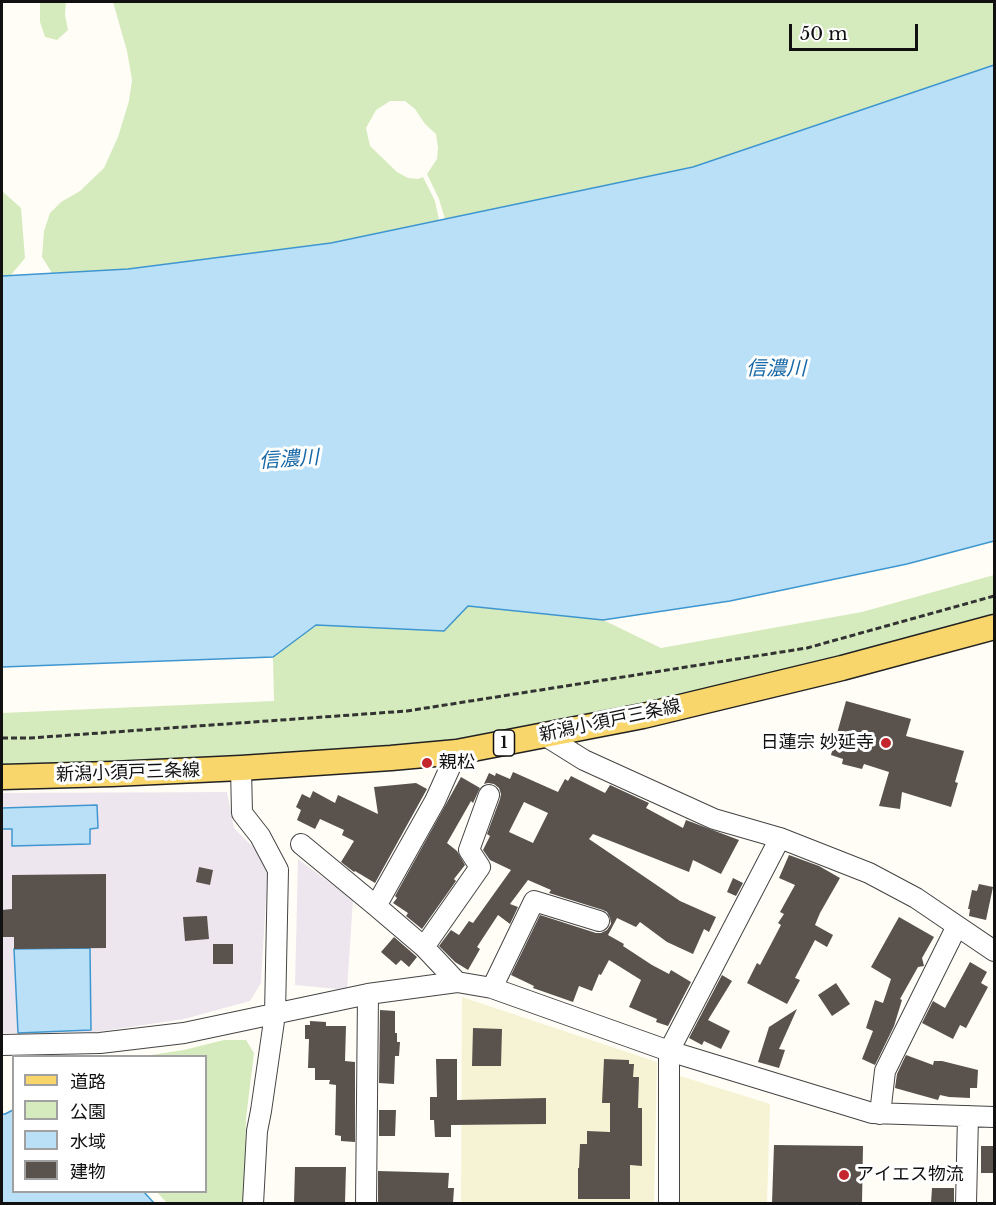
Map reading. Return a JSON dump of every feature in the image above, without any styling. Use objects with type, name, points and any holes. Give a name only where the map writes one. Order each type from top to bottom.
[{"type":"main road","name":"新潟小須戸三条線","points":[[2,777],[241,768],[457,752],[643,716],[820,674],[994,627]]},
{"type":"street","points":[[544,735],[584,760],[714,819],[780,838],[869,873],[916,898],[994,951]]},
{"type":"street","points":[[376,906],[435,801],[457,752]]},
{"type":"street","points":[[241,768],[242,813],[260,836],[278,870],[275,1014],[257,1131],[253,1203]]},
{"type":"street","points":[[424,947],[480,867],[469,850],[489,795]]},
{"type":"street","points":[[669,1203],[669,1051],[780,838]]},
{"type":"street","points":[[301,844],[424,947],[457,982]]},
{"type":"street","points":[[492,988],[534,901],[599,921]]},
{"type":"street","points":[[880,1114],[885,1071],[957,926]]},
{"type":"street","points":[[6,1045],[99,1043],[184,1033],[369,994],[457,982],[492,988],[669,1051],[872,1113],[994,1117]]},
{"type":"street","points":[[366,1203],[369,994]]},
{"type":"street","points":[[966,1203],[968,1116]]},
{"type":"path","points":[[2,738],[42,738],[406,711],[807,648],[994,596]]},
{"type":"shaded area","points":[[227,792],[234,828],[268,862],[261,983],[250,1001],[184,1019],[96,1032],[2,1033],[2,793]]},
{"type":"shaded area","points":[[298,859],[353,900],[347,990],[295,985]]},
{"type":"shaded area","points":[[462,997],[657,1062],[654,1203],[461,1204]]},
{"type":"shaded area","points":[[677,1075],[770,1104],[767,1203],[677,1204]]},
{"type":"green space","points":[[40,2],[66,2],[65,15],[68,30],[57,40],[45,37],[40,22]]},
{"type":"green space","points":[[113,2],[994,2],[994,66],[693,167],[445,219],[439,199],[427,174],[437,159],[436,134],[425,124],[415,109],[405,101],[390,101],[376,110],[366,128],[370,146],[397,172],[408,178],[423,177],[435,201],[439,220],[331,243],[128,269],[52,273],[42,257],[44,231],[50,213],[61,202],[80,191],[104,168],[118,137],[129,101],[132,80],[127,51]]},
{"type":"green space","points":[[2,191],[21,208],[25,258],[11,275],[2,276]]},
{"type":"green space","points":[[994,575],[994,620],[571,722],[379,751],[2,769],[2,713],[274,701],[273,657],[316,625],[444,631],[468,606],[603,620],[661,648],[862,612]]},
{"type":"green space","points":[[224,1040],[246,1040],[254,1053],[246,1118],[244,1203],[167,1203],[158,1193],[207,1193],[207,1055],[151,1055]]},
{"type":"water","name":"信濃川","points":[[994,65],[994,541],[907,564],[730,601],[603,620],[468,606],[444,631],[316,625],[273,657],[2,667],[2,276],[128,269],[331,243],[693,167]]},
{"type":"water","points":[[97,805],[98,828],[90,829],[90,844],[12,846],[12,829],[2,829],[2,808]]},
{"type":"water","points":[[90,948],[91,1030],[18,1033],[14,949]]},
{"type":"water","points":[[12,1110],[12,1193],[145,1193],[154,1203],[2,1203],[2,1114]]},
{"type":"building","points":[[846,701],[911,719],[906,736],[964,751],[951,807],[902,792],[900,809],[879,806],[889,772],[864,764],[862,769],[842,764],[843,759],[831,755]]},
{"type":"building","points":[[513,772],[558,792],[565,779],[568,781],[571,776],[605,793],[610,785],[649,803],[646,808],[683,828],[686,820],[739,840],[721,874],[693,860],[689,872],[593,834],[589,839],[680,901],[716,917],[709,932],[704,929],[693,954],[667,942],[640,922],[636,927],[617,918],[608,935],[652,965],[669,974],[671,970],[691,982],[668,1026],[629,1007],[641,980],[609,960],[601,975],[599,974],[592,991],[579,986],[573,1002],[533,988],[534,986],[511,975],[540,915],[596,933],[607,930],[611,924],[607,912],[549,893],[551,890],[528,880],[510,904],[518,907],[510,924],[498,915],[477,947],[480,949],[468,970],[455,962],[439,946],[451,930],[459,935],[469,921],[473,923],[511,870],[490,860],[483,850],[490,836],[487,834],[501,794],[499,788],[494,784],[484,784],[489,773],[495,776],[496,773],[510,779]],"holes":[[[524,802],[548,813],[533,843],[509,832]]]},
{"type":"building","points":[[461,777],[480,788],[447,843],[457,851],[465,865],[422,929],[406,916],[408,913],[393,903]]},
{"type":"building","points":[[416,783],[427,789],[375,883],[341,862],[354,841],[342,835],[344,830],[320,819],[315,829],[297,820],[301,810],[296,807],[302,794],[310,798],[313,791],[335,803],[338,795],[378,814],[374,787]]},
{"type":"building","points":[[789,855],[819,866],[840,878],[815,925],[833,935],[827,947],[815,940],[795,978],[800,980],[787,1004],[747,983],[757,963],[760,965],[781,925],[778,923],[784,914],[780,912],[795,885],[779,878]]},
{"type":"building","points":[[199,867],[213,870],[210,885],[196,882]]},
{"type":"building","points":[[106,874],[106,948],[14,949],[14,937],[2,937],[2,910],[12,909],[12,875]]},
{"type":"building","points":[[733,878],[743,883],[736,896],[727,892]]},
{"type":"building","points":[[979,884],[993,887],[986,920],[969,916],[972,890],[977,891]]},
{"type":"building","points":[[207,916],[209,939],[185,941],[183,917]]},
{"type":"building","points":[[899,917],[934,937],[922,958],[924,966],[918,967],[900,999],[902,1000],[894,1026],[875,1065],[862,1059],[873,1031],[866,1028],[875,1000],[883,1003],[891,979],[871,967]]},
{"type":"building","points":[[394,937],[417,957],[409,967],[401,960],[396,965],[381,952]]},
{"type":"building","points":[[213,944],[233,944],[233,964],[213,964]]},
{"type":"building","points":[[970,962],[987,972],[981,983],[988,987],[966,1028],[960,1025],[953,1039],[922,1023],[933,1001],[945,1008]]},
{"type":"building","points":[[722,975],[732,981],[708,1020],[730,1031],[721,1049],[704,1041],[702,1045],[689,1038]]},
{"type":"building","points":[[836,983],[850,1004],[832,1016],[818,995]]},
{"type":"building","points":[[797,1009],[779,1049],[785,1050],[779,1068],[758,1062],[769,1027]]},
{"type":"building","points":[[380,1010],[395,1011],[395,1033],[397,1033],[397,1042],[400,1042],[399,1056],[395,1056],[394,1084],[379,1083]]},
{"type":"building","points":[[310,1021],[326,1022],[326,1026],[346,1026],[345,1061],[355,1062],[355,1142],[341,1141],[341,1136],[335,1135],[336,1085],[329,1084],[330,1080],[315,1080],[315,1068],[308,1068],[309,1039],[305,1039],[305,1025],[310,1025]]},
{"type":"building","points":[[473,1028],[502,1029],[501,1066],[472,1066]]},
{"type":"building","points":[[906,1055],[933,1065],[934,1061],[942,1061],[978,1070],[977,1088],[970,1088],[970,1098],[940,1095],[938,1100],[895,1088],[897,1074]]},
{"type":"building","points":[[436,1059],[457,1059],[457,1100],[546,1098],[546,1124],[451,1125],[451,1137],[435,1137],[434,1120],[430,1120],[430,1097],[437,1097]]},
{"type":"building","points":[[604,1059],[629,1060],[629,1064],[634,1064],[633,1077],[639,1077],[638,1108],[642,1108],[642,1166],[630,1165],[630,1199],[578,1199],[580,1144],[587,1144],[587,1131],[610,1132],[610,1103],[602,1103]]},
{"type":"building","points":[[379,1110],[396,1110],[395,1136],[379,1136]]},
{"type":"building","points":[[774,1145],[863,1146],[862,1203],[772,1203]]},
{"type":"building","points":[[981,1146],[994,1146],[994,1173],[981,1173]]},
{"type":"building","points":[[295,1167],[346,1167],[345,1203],[294,1203]]},
{"type":"building","points":[[378,1171],[449,1173],[448,1188],[454,1188],[453,1203],[378,1202]]},
{"type":"building","points":[[932,1188],[954,1188],[954,1203],[931,1203]]},
{"type":"place","name":"日蓮宗 妙延寺","points":[[886,743]]},
{"type":"place","name":"親松","points":[[427,763]]},
{"type":"place","name":"アイエス物流","points":[[844,1175]]}]
